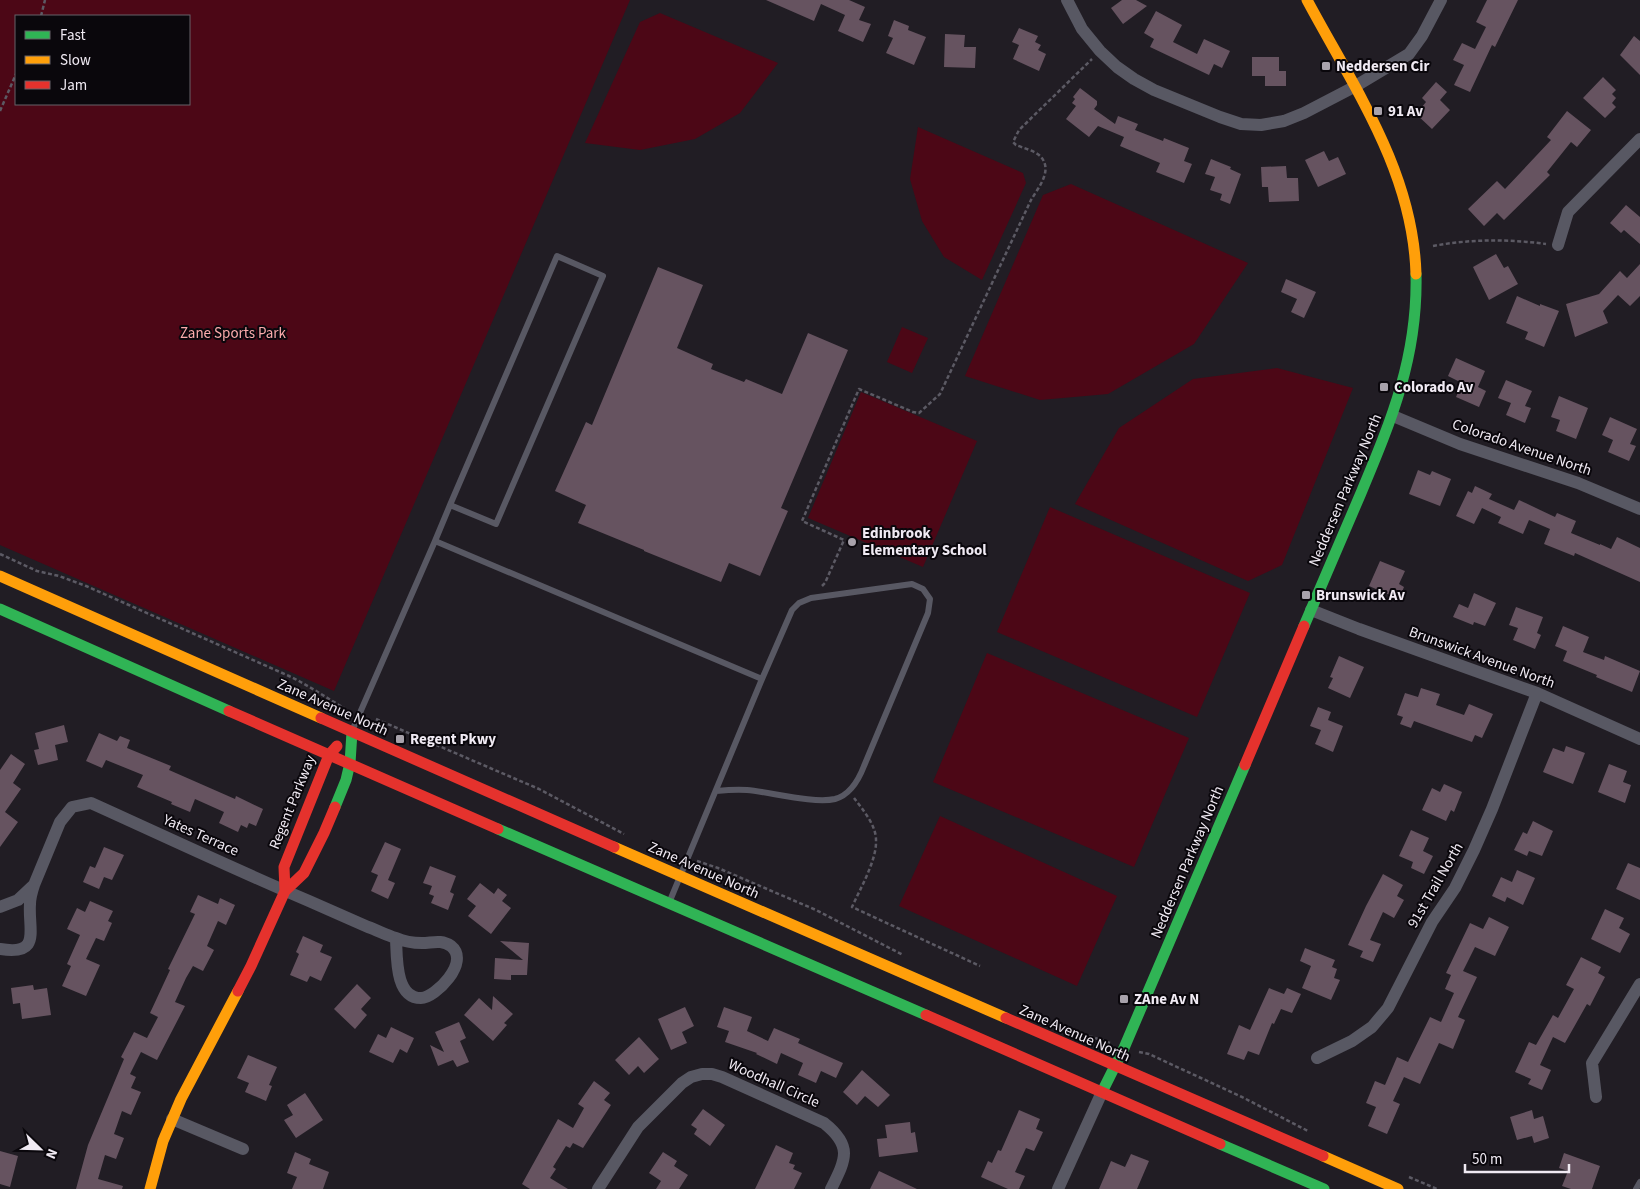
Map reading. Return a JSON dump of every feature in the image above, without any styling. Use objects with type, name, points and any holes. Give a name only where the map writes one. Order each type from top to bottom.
[{"type":"main road","name":"Neddersen Parkway North","points":[[1102,1092],[1115,1067],[1311,610],[1392,416],[1407,367],[1415,309],[1415,247],[1409,212],[1400,181],[1386,146],[1307,0]]},
{"type":"main road","name":"Zane Avenue North","points":[[0,576],[1115,1067],[1398,1189]]},
{"type":"main road","points":[[0,609],[329,755],[1324,1189]]},
{"type":"main road","name":"Regent Parkway","points":[[285,891],[284,867],[329,755],[352,732]]},
{"type":"main road","name":"Regent Parkway","points":[[150,1189],[163,1141],[172,1119],[251,966],[285,891],[304,873],[324,833],[346,780],[350,764],[352,732]]},
{"type":"street","points":[[1067,0],[1082,29],[1100,51],[1117,67],[1134,79],[1154,90],[1220,117],[1241,124],[1261,125],[1284,121],[1354,87],[1409,54],[1422,36],[1440,0]]},
{"type":"street","points":[[1558,245],[1568,212],[1640,139]]},
{"type":"street","name":"Colorado Avenue North","points":[[1392,416],[1460,444],[1578,484],[1640,510]]},
{"type":"street","name":"Brunswick Avenue North","points":[[1311,610],[1537,694],[1640,739]]},
{"type":"street","name":"91st Trail North","points":[[1317,1058],[1352,1041],[1372,1027],[1388,1008],[1432,922],[1455,888],[1474,850],[1537,694]]},
{"type":"street","name":"Yates Terrace","points":[[0,949],[20,950],[28,944],[32,936],[30,905],[34,885],[60,822],[72,807],[92,804],[396,939],[421,943],[444,942],[452,947],[458,955],[457,965],[452,974],[433,993],[423,998],[413,997],[404,990],[400,981],[396,939]]},
{"type":"street","name":"Yates Terrace","points":[[0,907],[18,900],[34,885]]},
{"type":"street","points":[[1596,1098],[1592,1063],[1640,984]]},
{"type":"street","name":"Woodhall Circle","points":[[598,1189],[638,1127],[682,1083],[702,1074],[712,1074],[824,1123],[835,1131],[842,1143],[845,1156],[831,1189]]},
{"type":"street","points":[[1058,1189],[1102,1092]]},
{"type":"street","points":[[172,1119],[243,1149]]},
{"type":"lane","points":[[352,732],[557,256],[604,276],[496,524],[450,505]]},
{"type":"lane","points":[[435,541],[762,679]]},
{"type":"lane","points":[[669,903],[762,679],[792,610],[799,603],[809,599],[912,584],[923,588],[930,599],[928,613],[860,775],[848,791],[836,798],[822,800],[745,790],[716,791]]},
{"type":"lane","points":[[1636,1189],[1640,1182]]},
{"type":"path","points":[[41,15],[45,0]]},
{"type":"path","points":[[809,599],[825,583],[844,540],[802,521],[859,389],[919,413],[940,394],[1031,200],[1044,179],[1044,163],[1040,156],[1016,145],[1013,142],[1014,137],[1100,51]]},
{"type":"path","points":[[0,111],[15,76]]},
{"type":"path","points":[[1433,246],[1454,242],[1518,240],[1558,245]]},
{"type":"path","points":[[0,554],[37,571],[65,578],[86,586],[289,676],[309,685],[321,695],[344,708]]},
{"type":"path","points":[[376,719],[539,789],[626,834]]},
{"type":"path","points":[[848,791],[870,821],[876,840],[872,862],[852,907],[980,966]]},
{"type":"path","points":[[704,863],[816,910],[906,956]]},
{"type":"path","points":[[1086,1035],[1100,1039]]},
{"type":"path","points":[[1149,1054],[1224,1088],[1316,1135]]},
{"type":"path","points":[[1402,1174],[1437,1189]]},
{"type":"green space","name":"Zane Sports Park","points":[[0,0],[630,0],[334,691],[0,545]]},
{"type":"green space","points":[[660,13],[778,63],[740,113],[695,139],[640,150],[585,143],[640,22]]},
{"type":"green space","points":[[918,127],[1023,173],[1026,183],[982,280],[944,257],[922,221],[910,179]]},
{"type":"green space","points":[[1071,184],[1248,263],[1194,344],[1108,394],[1040,400],[965,376],[1043,195]]},
{"type":"green space","points":[[902,327],[928,338],[912,373],[887,362]]},
{"type":"green space","points":[[1277,368],[1353,388],[1282,565],[1248,581],[1075,504],[1119,428],[1193,379]]},
{"type":"green space","points":[[861,392],[977,441],[923,567],[808,518]]},
{"type":"green space","points":[[1050,507],[1250,593],[1197,717],[997,632]]},
{"type":"green space","points":[[987,653],[1189,738],[1134,867],[933,782]]},
{"type":"green space","points":[[940,816],[1117,896],[1077,986],[899,906]]},
{"type":"building","points":[[766,0],[849,0],[865,7],[859,20],[871,24],[863,42],[838,31],[845,15],[821,4],[814,21]]},
{"type":"building","points":[[1122,0],[1136,0],[1147,6],[1123,24],[1111,8]]},
{"type":"building","points":[[1487,0],[1518,0],[1495,47],[1492,45],[1470,92],[1454,85],[1464,65],[1453,60],[1462,43],[1475,49],[1486,27],[1476,22]]},
{"type":"building","points":[[1156,11],[1182,25],[1173,42],[1197,54],[1204,39],[1230,51],[1222,68],[1214,64],[1209,75],[1150,47],[1154,39],[1144,33]]},
{"type":"building","points":[[894,20],[909,26],[908,30],[926,37],[914,65],[886,53],[893,38],[888,36]]},
{"type":"building","points":[[1019,28],[1038,36],[1035,42],[1041,45],[1038,50],[1046,54],[1039,71],[1013,59],[1019,45],[1012,42]]},
{"type":"building","points":[[945,34],[965,35],[964,47],[976,47],[975,68],[944,67]]},
{"type":"building","points":[[1634,36],[1640,41],[1640,75],[1620,55]]},
{"type":"building","points":[[1252,57],[1279,57],[1279,71],[1286,71],[1286,86],[1265,86],[1265,76],[1252,76]]},
{"type":"building","points":[[1603,77],[1616,90],[1612,94],[1616,98],[1612,103],[1616,107],[1605,118],[1583,98]]},
{"type":"building","points":[[1436,82],[1447,92],[1440,100],[1450,110],[1432,129],[1416,114],[1426,102],[1422,98]]},
{"type":"building","points":[[1080,88],[1097,101],[1094,109],[1115,124],[1118,116],[1138,124],[1135,130],[1163,141],[1164,138],[1189,148],[1184,161],[1192,164],[1184,183],[1156,172],[1160,163],[1120,146],[1124,137],[1098,126],[1089,137],[1066,119],[1076,106],[1072,103],[1075,99],[1073,97]]},
{"type":"building","points":[[1567,111],[1591,130],[1577,147],[1571,142],[1547,172],[1550,175],[1504,220],[1497,213],[1484,226],[1468,209],[1497,181],[1505,189],[1551,140],[1547,137]]},
{"type":"building","points":[[1324,151],[1329,161],[1338,157],[1346,174],[1318,187],[1305,160]]},
{"type":"building","points":[[1211,159],[1231,167],[1230,169],[1241,174],[1230,204],[1220,200],[1222,194],[1210,190],[1215,177],[1205,174]]},
{"type":"building","points":[[1286,166],[1287,178],[1298,178],[1299,201],[1269,202],[1268,187],[1262,187],[1261,167]]},
{"type":"building","points":[[1626,205],[1640,217],[1640,244],[1624,230],[1621,233],[1610,223]]},
{"type":"building","points":[[1496,254],[1504,268],[1508,266],[1518,284],[1489,300],[1473,267]]},
{"type":"building","points":[[1640,264],[1640,296],[1630,306],[1618,295],[1603,311],[1608,323],[1575,337],[1566,304],[1599,294],[1620,271],[1627,278]]},
{"type":"building","points":[[658,267],[703,285],[677,348],[713,364],[711,369],[744,382],[746,379],[782,394],[808,333],[848,350],[781,508],[788,511],[760,576],[729,563],[721,582],[644,551],[578,523],[586,505],[555,491],[586,422],[592,425]]},
{"type":"building","points":[[1286,279],[1316,292],[1304,318],[1291,312],[1297,299],[1281,292]]},
{"type":"building","points":[[1517,296],[1540,306],[1540,304],[1559,311],[1544,347],[1525,339],[1528,332],[1506,323]]},
{"type":"building","points":[[1456,358],[1485,371],[1478,387],[1486,391],[1479,407],[1456,397],[1462,383],[1448,376]]},
{"type":"building","points":[[1506,380],[1532,391],[1525,406],[1531,408],[1525,423],[1506,415],[1511,403],[1498,398]]},
{"type":"building","points":[[1559,396],[1588,408],[1576,439],[1556,431],[1560,420],[1551,417]]},
{"type":"building","points":[[1610,417],[1637,429],[1630,444],[1636,446],[1629,461],[1608,452],[1613,440],[1602,435]]},
{"type":"building","points":[[1418,470],[1430,475],[1432,471],[1451,479],[1440,506],[1409,494]]},
{"type":"building","points":[[1475,486],[1492,494],[1489,499],[1514,510],[1519,500],[1555,517],[1557,513],[1576,521],[1571,533],[1600,545],[1611,549],[1617,537],[1640,548],[1640,582],[1575,553],[1574,556],[1544,544],[1550,529],[1529,520],[1523,534],[1498,523],[1501,517],[1482,508],[1474,524],[1456,516],[1468,491],[1472,493]]},
{"type":"building","points":[[1380,561],[1405,571],[1399,584],[1404,587],[1399,599],[1369,586]]},
{"type":"building","points":[[1474,593],[1496,603],[1485,626],[1474,622],[1473,625],[1453,617],[1459,604],[1468,608]]},
{"type":"building","points":[[1516,607],[1543,617],[1537,633],[1541,635],[1535,649],[1513,640],[1518,628],[1509,625]]},
{"type":"building","points":[[1563,626],[1589,637],[1583,652],[1604,660],[1605,656],[1640,671],[1632,692],[1563,661],[1567,651],[1555,646]]},
{"type":"building","points":[[1339,656],[1364,667],[1350,698],[1328,688],[1333,678],[1330,677]]},
{"type":"building","points":[[1421,688],[1440,694],[1436,705],[1464,715],[1469,704],[1493,714],[1482,738],[1475,735],[1472,742],[1414,721],[1411,728],[1400,724],[1403,717],[1397,715],[1405,693],[1418,697]]},
{"type":"building","points":[[1318,707],[1331,712],[1328,720],[1343,726],[1333,752],[1315,744],[1321,730],[1310,726]]},
{"type":"building","points":[[64,725],[68,742],[55,745],[58,760],[38,765],[34,750],[39,749],[35,733]]},
{"type":"building","points":[[99,733],[117,741],[120,736],[130,740],[127,748],[171,766],[169,770],[235,799],[236,796],[263,809],[256,826],[249,823],[247,828],[241,825],[238,832],[219,823],[224,812],[195,799],[190,812],[137,787],[143,775],[106,760],[102,768],[86,761]]},
{"type":"building","points":[[1566,746],[1585,753],[1573,784],[1543,772],[1553,748],[1564,752]]},
{"type":"building","points":[[11,754],[25,764],[13,783],[21,789],[5,812],[18,822],[0,847],[0,770]]},
{"type":"building","points":[[1609,764],[1627,771],[1623,782],[1631,785],[1625,803],[1598,792]]},
{"type":"building","points":[[1444,784],[1462,792],[1454,812],[1451,810],[1446,821],[1422,810],[1432,788],[1440,792]]},
{"type":"building","points":[[1533,821],[1553,831],[1542,856],[1529,851],[1527,856],[1514,850],[1523,832],[1527,834]]},
{"type":"building","points":[[1411,830],[1429,838],[1423,851],[1433,856],[1424,874],[1411,868],[1413,862],[1399,856]]},
{"type":"building","points":[[385,842],[401,849],[388,880],[395,883],[388,899],[371,891],[378,875],[371,872]]},
{"type":"building","points":[[104,847],[124,855],[112,880],[104,877],[99,889],[83,882],[90,866],[95,868]]},
{"type":"building","points":[[1628,863],[1640,868],[1640,900],[1616,889]]},
{"type":"building","points":[[430,866],[456,876],[450,892],[454,894],[448,910],[431,903],[434,896],[429,894],[432,886],[423,883]]},
{"type":"building","points":[[1517,870],[1535,878],[1523,905],[1507,897],[1505,902],[1492,896],[1501,877],[1512,882]]},
{"type":"building","points":[[1383,874],[1403,885],[1397,896],[1404,900],[1394,918],[1383,912],[1370,940],[1381,944],[1373,962],[1360,957],[1363,951],[1348,945]]},
{"type":"building","points":[[480,883],[494,894],[498,888],[507,895],[502,901],[511,908],[491,934],[468,916],[476,906],[467,899]]},
{"type":"building","points":[[198,895],[218,904],[220,898],[235,905],[226,925],[218,921],[207,946],[214,950],[203,971],[193,966],[186,978],[175,1002],[185,1006],[157,1060],[141,1052],[130,1074],[136,1077],[131,1088],[141,1092],[131,1115],[122,1111],[114,1134],[124,1138],[116,1159],[105,1155],[98,1179],[123,1186],[122,1189],[76,1189],[88,1145],[124,1059],[121,1057],[134,1032],[147,1038],[158,1017],[150,1013],[170,970],[168,969],[195,914],[190,912]]},
{"type":"building","points":[[90,901],[113,911],[108,921],[112,923],[104,941],[96,938],[86,959],[100,965],[86,996],[62,986],[71,966],[67,964],[80,935],[67,929],[77,908],[85,912]]},
{"type":"building","points":[[1605,909],[1624,918],[1619,928],[1630,934],[1620,953],[1591,939]]},
{"type":"building","points":[[1489,917],[1509,927],[1495,956],[1475,947],[1463,971],[1477,977],[1458,1017],[1465,1020],[1453,1049],[1439,1043],[1420,1084],[1404,1077],[1393,1101],[1400,1104],[1387,1134],[1368,1126],[1376,1107],[1366,1103],[1375,1081],[1385,1085],[1397,1057],[1408,1062],[1430,1017],[1441,1022],[1454,993],[1445,989],[1451,975],[1446,973],[1470,923],[1483,929]]},
{"type":"building","points":[[303,936],[323,945],[320,952],[332,957],[321,981],[310,976],[307,982],[290,975],[299,954],[296,952]]},
{"type":"building","points":[[500,941],[529,943],[527,975],[511,975],[511,980],[494,979],[495,958],[523,960]]},
{"type":"building","points":[[1305,948],[1335,960],[1332,967],[1337,969],[1334,978],[1340,980],[1331,1000],[1302,988],[1311,966],[1300,961]]},
{"type":"building","points":[[1581,957],[1601,967],[1598,973],[1605,977],[1590,1006],[1587,1004],[1565,1043],[1553,1037],[1540,1065],[1551,1070],[1542,1090],[1528,1084],[1531,1079],[1515,1072],[1529,1042],[1536,1045],[1553,1015],[1558,1018],[1574,989],[1566,985]]},
{"type":"building","points":[[357,984],[371,998],[361,1009],[367,1015],[355,1029],[334,1009]]},
{"type":"building","points":[[33,985],[34,990],[47,988],[51,1015],[22,1019],[20,1003],[13,1004],[11,988]]},
{"type":"building","points":[[1269,988],[1284,994],[1287,988],[1301,994],[1292,1013],[1281,1009],[1274,1024],[1272,1023],[1259,1055],[1248,1051],[1244,1060],[1227,1054],[1239,1025],[1250,1030]]},
{"type":"building","points":[[493,996],[513,1014],[504,1023],[507,1025],[493,1041],[464,1015],[479,998],[492,1010]]},
{"type":"building","points":[[685,1007],[694,1026],[682,1032],[687,1043],[671,1050],[658,1019]]},
{"type":"building","points":[[724,1007],[752,1017],[747,1031],[768,1041],[774,1028],[800,1039],[798,1043],[843,1063],[836,1078],[821,1071],[816,1083],[798,1075],[803,1063],[781,1053],[777,1064],[757,1053],[725,1042],[729,1031],[717,1027]]},
{"type":"building","points":[[459,1022],[466,1038],[460,1041],[469,1062],[457,1067],[453,1060],[438,1066],[430,1045],[444,1052],[435,1032]]},
{"type":"building","points":[[391,1027],[414,1038],[407,1053],[400,1049],[393,1063],[369,1052],[378,1034],[386,1038]]},
{"type":"building","points":[[639,1037],[659,1059],[644,1073],[638,1066],[629,1075],[615,1060]]},
{"type":"building","points":[[248,1055],[277,1067],[269,1085],[272,1086],[266,1101],[245,1092],[249,1083],[237,1078]]},
{"type":"building","points":[[862,1070],[890,1095],[878,1107],[865,1096],[857,1105],[843,1092]]},
{"type":"building","points":[[594,1081],[610,1093],[604,1100],[611,1105],[583,1148],[573,1143],[570,1148],[566,1146],[553,1167],[556,1169],[550,1178],[568,1189],[530,1189],[522,1184],[558,1119],[573,1128],[584,1108],[578,1104]]},
{"type":"building","points":[[305,1093],[323,1120],[296,1138],[284,1120],[293,1115],[287,1105]]},
{"type":"building","points":[[703,1109],[725,1125],[710,1146],[694,1134],[697,1129],[691,1125]]},
{"type":"building","points":[[1019,1110],[1040,1119],[1036,1129],[1043,1132],[1034,1151],[1026,1148],[1015,1172],[1025,1176],[1019,1189],[1008,1189],[981,1177],[988,1161],[992,1163],[998,1150],[1001,1151]]},
{"type":"building","points":[[1532,1110],[1534,1119],[1543,1116],[1549,1138],[1534,1143],[1532,1136],[1517,1140],[1510,1117]]},
{"type":"building","points":[[910,1122],[911,1133],[915,1132],[918,1152],[879,1157],[877,1139],[887,1138],[885,1125]]},
{"type":"building","points":[[776,1145],[793,1153],[789,1163],[795,1165],[793,1169],[802,1173],[794,1189],[755,1189]]},
{"type":"building","points":[[0,1151],[18,1156],[10,1187],[0,1184]]},
{"type":"building","points":[[295,1152],[311,1159],[309,1164],[329,1172],[323,1189],[292,1189],[297,1177],[287,1173]]},
{"type":"building","points":[[663,1152],[677,1161],[674,1166],[688,1175],[679,1189],[656,1189],[661,1181],[649,1173]]},
{"type":"building","points":[[1564,1153],[1600,1166],[1592,1189],[1571,1189],[1562,1186],[1568,1171],[1559,1168]]},
{"type":"building","points":[[1131,1154],[1149,1161],[1137,1189],[1099,1189],[1111,1161],[1125,1167]]},
{"type":"building","points":[[879,1171],[917,1189],[870,1189]]},
{"type":"traffic: fast","points":[[1304,626],[1393,413],[1408,360],[1413,332],[1416,274]]},
{"type":"traffic: fast","points":[[0,609],[229,711]]},
{"type":"traffic: fast","points":[[335,807],[346,780],[350,763],[352,732]]},
{"type":"traffic: fast","points":[[1102,1092],[1124,1048],[1245,765]]},
{"type":"traffic: fast","points":[[498,829],[926,1015]]},
{"type":"traffic: fast","points":[[1220,1144],[1324,1189]]},
{"type":"traffic: slow","points":[[1307,0],[1361,98],[1393,165],[1404,200],[1412,236],[1416,274]]},
{"type":"traffic: slow","points":[[0,576],[321,718]]},
{"type":"traffic: slow","points":[[614,847],[1006,1018]]},
{"type":"traffic: slow","points":[[150,1189],[163,1141],[181,1099],[238,991]]},
{"type":"traffic: slow","points":[[1323,1156],[1398,1189]]},
{"type":"traffic: jam","points":[[1245,765],[1304,626]]},
{"type":"traffic: jam","points":[[229,711],[498,829]]},
{"type":"traffic: jam","points":[[321,718],[614,847]]},
{"type":"traffic: jam","points":[[285,891],[284,867],[329,755],[337,746]]},
{"type":"traffic: jam","points":[[238,991],[285,891],[304,873],[335,807]]},
{"type":"traffic: jam","points":[[926,1015],[1220,1144]]},
{"type":"traffic: jam","points":[[1006,1018],[1323,1156]]},
{"type":"place","name":"Neddersen Cir","points":[[1326,66]]},
{"type":"place","name":"91 Av","points":[[1378,111]]},
{"type":"place","name":"Colorado Av","points":[[1384,387]]},
{"type":"place","name":"Edinbrook Elementary School","points":[[852,542]]},
{"type":"place","name":"Brunswick Av","points":[[1306,595]]},
{"type":"place","name":"Regent Pkwy","points":[[400,739]]},
{"type":"place","name":"ZAne Av N","points":[[1124,999]]}]
